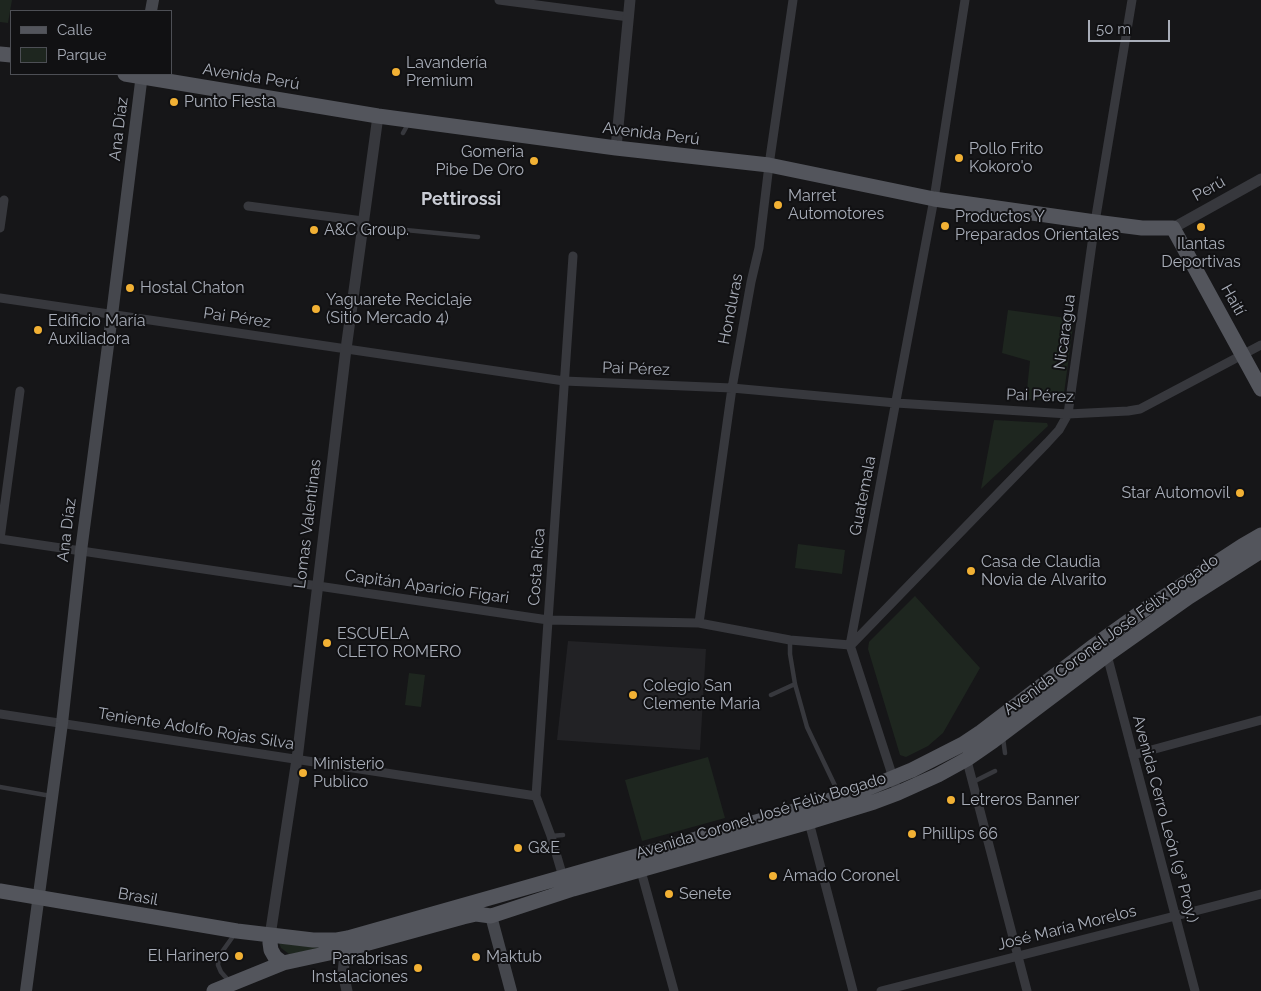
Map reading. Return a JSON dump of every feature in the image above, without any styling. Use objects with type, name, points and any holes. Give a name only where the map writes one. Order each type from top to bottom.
[{"type":"main road","name":"Avenida Perú","points":[[142,75],[378,116],[407,127],[769,165],[934,200],[1142,228],[1173,228]]},
{"type":"main road","name":"Ana Díaz","points":[[26,991],[53,796],[81,551],[142,75]]},
{"type":"main road","name":"Haití","points":[[1173,228],[1261,389]]},
{"type":"main road","name":"Avenida Coronel José Félix Bogado","points":[[214,991],[283,963],[372,943],[476,914],[490,916],[573,889],[641,871],[874,802],[981,732],[1144,610],[1261,535]]},
{"type":"main road","name":"Avenida Coronel José Félix Bogado","points":[[270,936],[313,940],[348,938],[866,789],[896,786],[938,775],[966,759],[1002,734],[1107,655],[1189,597],[1261,552]]},
{"type":"main road","name":"Brasil","points":[[0,891],[236,932],[270,936]]},
{"type":"main road","points":[[507,893],[490,916],[511,991]]},
{"type":"main road","points":[[270,936],[271,950],[275,957],[283,963]]},
{"type":"street","points":[[499,0],[628,17]]},
{"type":"street","points":[[616,148],[630,0]]},
{"type":"street","name":"Honduras","points":[[699,623],[732,388],[759,248],[793,0]]},
{"type":"street","name":"Guatemala","points":[[896,786],[850,645],[934,200],[965,0]]},
{"type":"street","name":"Nicaragua","points":[[850,645],[1048,443],[1059,430],[1068,414],[1095,222],[1132,0]]},
{"type":"street","name":"Lomas Valentinas","points":[[270,936],[297,759],[363,223],[377,156],[378,116]]},
{"type":"street","name":"Perú","points":[[1173,228],[1261,178]]},
{"type":"street","points":[[0,228],[4,200]]},
{"type":"street","points":[[248,206],[363,223]]},
{"type":"street","name":"Costa Rica","points":[[563,877],[551,836],[536,796],[573,256]]},
{"type":"street","name":"Pai Pérez","points":[[0,298],[564,381],[732,388],[896,403],[1068,414],[1140,409],[1261,346]]},
{"type":"street","points":[[0,539],[20,391]]},
{"type":"street","name":"Capitán Aparicio Figari","points":[[0,539],[548,620],[699,623],[790,640],[850,645]]},
{"type":"street","name":"Avenida Cerro León (9ª Proy.)","points":[[1107,655],[1195,991]]},
{"type":"street","name":"Teniente Adolfo Rojas Silva","points":[[0,714],[536,796]]},
{"type":"street","points":[[1133,755],[1261,720]]},
{"type":"street","points":[[963,744],[1027,991]]},
{"type":"street","points":[[809,822],[852,991]]},
{"type":"street","points":[[641,871],[674,991]]},
{"type":"street","name":"José María Morelos","points":[[881,991],[1261,894]]},
{"type":"street","points":[[347,991],[343,973],[346,957],[372,943]]},
{"type":"lane","points":[[363,223],[478,237]]},
{"type":"lane","points":[[790,640],[790,654],[795,684],[807,727],[840,797]]},
{"type":"lane","points":[[771,695],[795,684]]},
{"type":"lane","points":[[1002,734],[1005,753]]},
{"type":"lane","points":[[972,782],[995,771]]},
{"type":"lane","points":[[0,787],[53,796]]},
{"type":"lane","points":[[551,836],[563,835]]},
{"type":"lane","points":[[231,984],[218,965],[219,956],[236,932]]},
{"type":"shaded area","name":"Colegio San Clemente Maria","points":[[568,641],[706,649],[700,750],[557,740]]},
{"type":"green space","points":[[0,0],[12,0],[8,23],[0,22]]},
{"type":"green space","points":[[1008,310],[1074,319],[1063,401],[1026,399],[1030,361],[1002,353]]},
{"type":"green space","points":[[994,420],[1047,423],[1048,426],[981,489]]},
{"type":"green space","points":[[798,544],[845,550],[842,574],[795,568]]},
{"type":"green space","points":[[915,596],[980,668],[943,733],[928,746],[906,757],[900,755],[868,649],[869,642]]},
{"type":"green space","points":[[409,673],[425,675],[421,707],[405,705]]},
{"type":"green space","points":[[708,757],[725,818],[642,841],[625,780]]},
{"type":"green space","points":[[279,943],[323,948],[323,950],[289,954],[281,948]]},
{"type":"place","name":"Lavandería Premium","points":[[396,72]]},
{"type":"place","name":"Punto Fiesta","points":[[174,102]]},
{"type":"place","name":"Pollo Frito Kokoro'o","points":[[959,158]]},
{"type":"place","name":"Gomeria Pibe De Oro","points":[[534,161]]},
{"type":"place","name":"Marret Automotores","points":[[778,205]]},
{"type":"place","name":"Productos Y Preparados Orientales","points":[[945,226]]},
{"type":"place","name":"Ilantas Deportivas","points":[[1201,227]]},
{"type":"place","name":"A&C Group.","points":[[314,230]]},
{"type":"place","name":"Hostal Chaton","points":[[130,288]]},
{"type":"place","name":"Yaguarete Reciclaje (Sitio Mercado 4)","points":[[316,309]]},
{"type":"place","name":"Edificio María Auxiliadora","points":[[38,330]]},
{"type":"place","name":"Star Automovil","points":[[1240,493]]},
{"type":"place","name":"Casa de Claudia Novia de Alvarito","points":[[971,571]]},
{"type":"place","name":"ESCUELA CLETO ROMERO","points":[[327,643]]},
{"type":"place","name":"Colegio San Clemente Maria","points":[[633,695]]},
{"type":"place","name":"Ministerio Publico","points":[[303,773]]},
{"type":"place","name":"Letreros Banner","points":[[951,800]]},
{"type":"place","name":"Phillips 66","points":[[912,834]]},
{"type":"place","name":"G&E","points":[[518,848]]},
{"type":"place","name":"Amado Coronel","points":[[773,876]]},
{"type":"place","name":"Senete","points":[[669,894]]},
{"type":"place","name":"El Harinero","points":[[239,956]]},
{"type":"place","name":"Maktub","points":[[476,957]]},
{"type":"place","name":"Parabrisas Instalaciones","points":[[418,968]]},
{"type":"district","name":"Pettirossi","points":[[461,200]]}]
